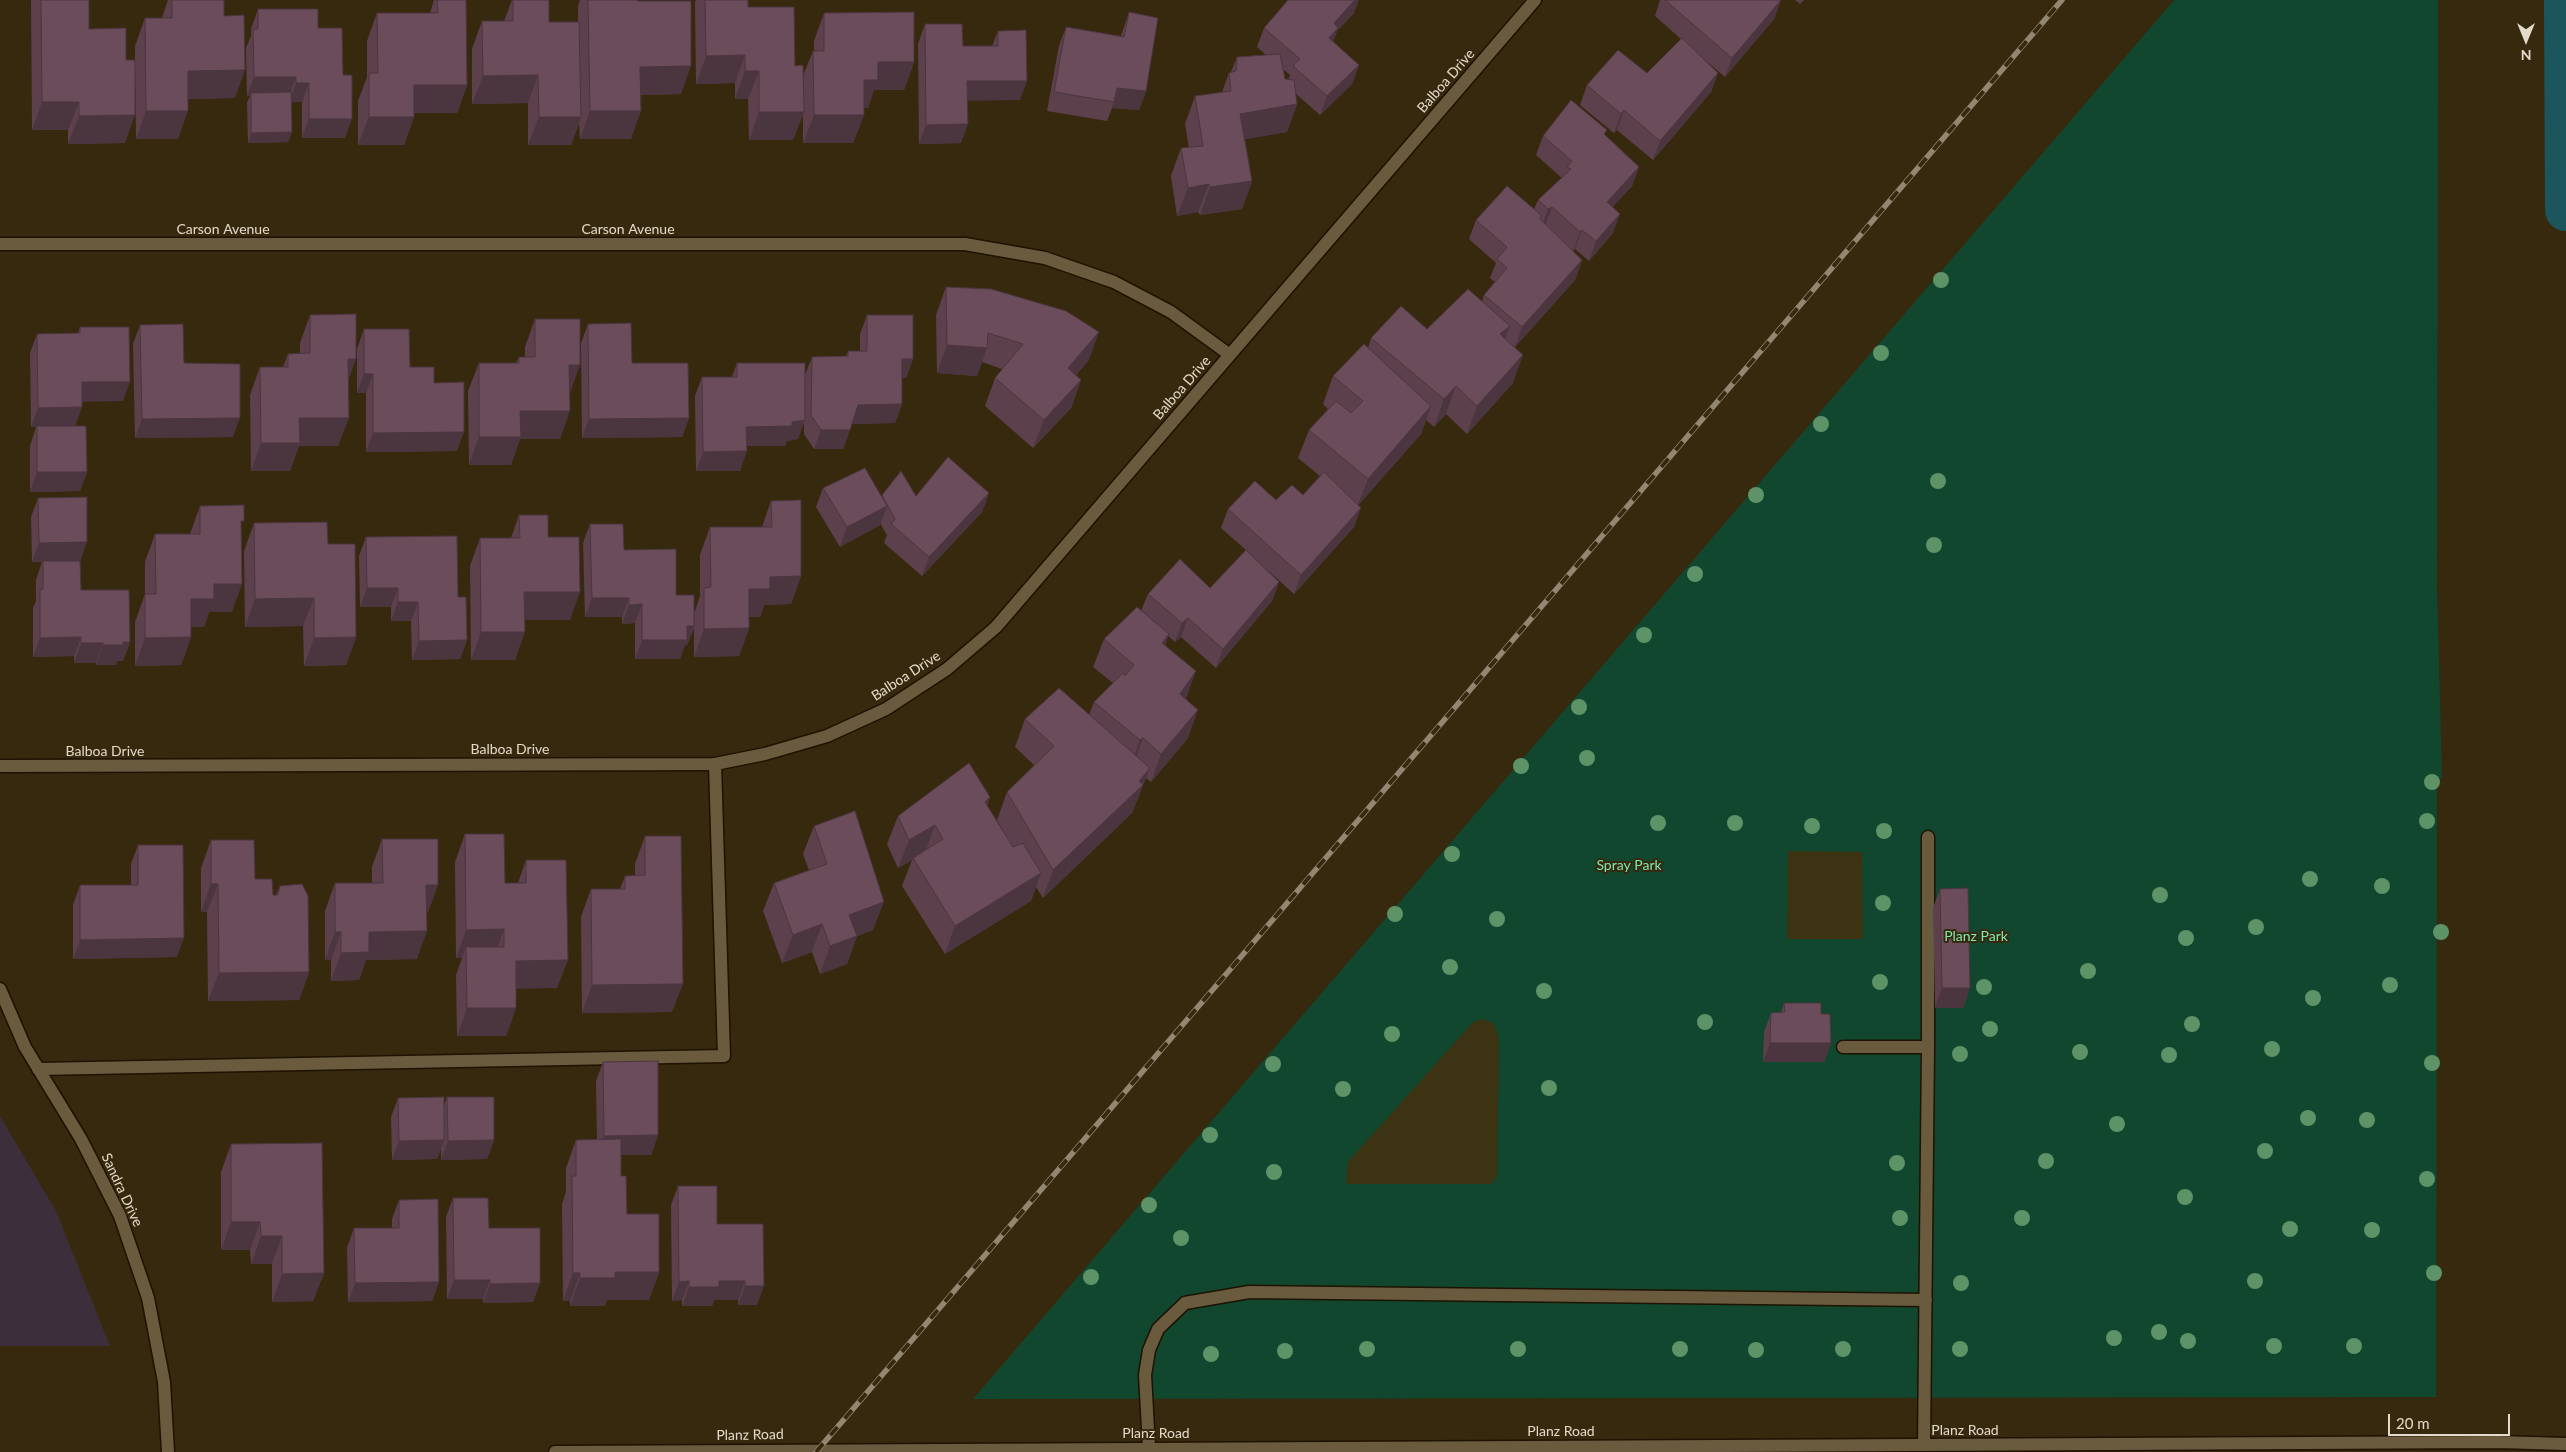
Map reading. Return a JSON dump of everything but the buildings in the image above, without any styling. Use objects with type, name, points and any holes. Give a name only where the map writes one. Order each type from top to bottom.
[{"type":"street","name":"Balboa Drive","points":[[0,766],[715,764],[765,754],[827,736],[886,709],[947,669],[996,627],[1535,0]]},
{"type":"street","name":"Carson Avenue","points":[[0,244],[965,244],[1045,258],[1114,282],[1171,312],[1230,355]]},
{"type":"street","points":[[38,1068],[724,1056],[715,764]]},
{"type":"street","points":[[1924,1446],[1928,837]]},
{"type":"street","name":"Sandra Drive","points":[[0,989],[25,1047],[81,1139],[120,1216],[148,1298],[164,1382],[168,1452]]},
{"type":"street","points":[[1843,1047],[1928,1047]]},
{"type":"street","points":[[1149,1450],[1145,1375],[1149,1350],[1158,1329],[1185,1303],[1249,1292],[1926,1300]]},
{"type":"street","name":"Planz Road","points":[[555,1452],[1924,1446],[2425,1447],[2498,1442],[2566,1444]]},
{"type":"shaded area","points":[[0,1116],[56,1211],[110,1346],[0,1346]]},
{"type":"green space","name":"Planz Park","points":[[2174,0],[2438,0],[2437,589],[2442,778],[2437,779],[2436,1397],[973,1399]]},
{"type":"sand","points":[[1788,851],[1862,852],[1863,939],[1787,939]]},
{"type":"sand","points":[[1483,1019],[1494,1024],[1499,1039],[1497,1176],[1491,1184],[1346,1184],[1348,1162],[1473,1022]]},
{"type":"waterway","points":[[2565,0],[2566,210]]},
{"type":"railway","points":[[816,1452],[2062,0]]},
{"type":"park label","name":"Spray Park","points":[[1629,865]]}]
